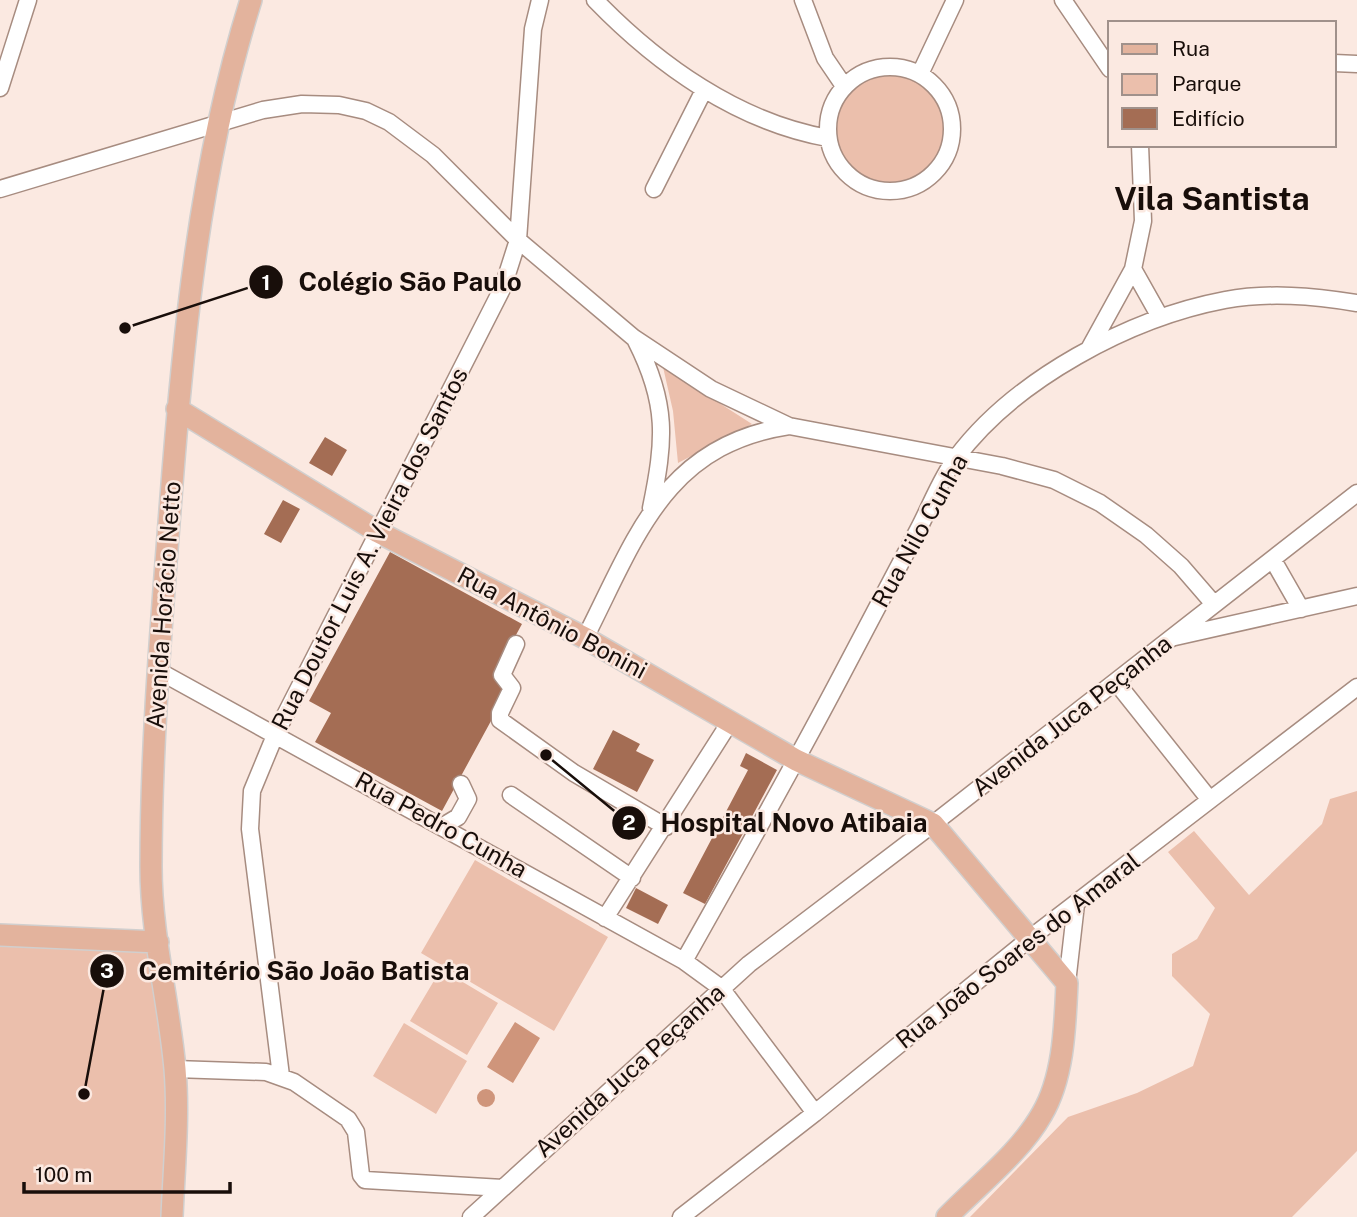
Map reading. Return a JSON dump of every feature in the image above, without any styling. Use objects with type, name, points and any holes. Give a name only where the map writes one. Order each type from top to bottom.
[{"type":"main road","name":"Avenida Horácio Netto","points":[[172,1217],[176,1122],[174,1069],[151,870],[158,670],[177,410],[194,251],[217,124],[251,0]]},
{"type":"main road","name":"Rua Antônio Bonini","points":[[177,410],[378,532],[585,638],[796,760],[933,824]]},
{"type":"main road","points":[[933,824],[1066,983],[1060,1054],[1054,1085],[1042,1114],[1023,1140],[947,1217]]},
{"type":"main road","points":[[0,935],[158,943]]},
{"type":"street","points":[[0,88],[28,0]]},
{"type":"street","name":"Rua Doutor Luis A. Vieira dos Santos","points":[[528,0],[533,29]]},
{"type":"street","name":"Rua Doutor Luis A. Vieira dos Santos","points":[[281,1076],[250,829],[252,791],[276,733],[503,287],[518,240],[533,29],[540,0]]},
{"type":"street","points":[[595,0],[645,46],[704,90],[762,119],[803,134],[828,138]]},
{"type":"street","points":[[803,0],[825,58],[844,86]]},
{"type":"street","points":[[920,74],[956,0]]},
{"type":"street","points":[[1063,0],[1108,66]]},
{"type":"street","points":[[1336,63],[1357,64]]},
{"type":"street","points":[[880,67],[901,67],[920,74],[937,87],[948,106],[953,127],[950,148],[940,167],[924,181],[905,190],[883,191],[863,186],[845,173],[834,156],[828,138],[828,120],[834,102],[844,86],[860,74],[880,67]]},
{"type":"street","points":[[654,189],[704,90]]},
{"type":"street","points":[[0,189],[264,110],[302,104],[339,105],[366,111],[389,122],[433,155],[518,240],[634,338],[711,389],[789,426],[1003,466],[1054,480],[1100,503],[1154,542],[1181,566],[1213,603]]},
{"type":"street","points":[[1089,349],[1133,269],[1143,221],[1140,147]]},
{"type":"street","points":[[1133,269],[1160,317]]},
{"type":"street","name":"Rua Nilo Cunha","points":[[684,961],[796,760],[956,458],[995,416],[1037,383],[1089,349],[1160,317],[1227,299],[1266,296],[1300,296],[1357,303]]},
{"type":"street","points":[[585,638],[650,510],[660,463],[661,407],[652,373],[634,338]]},
{"type":"street","points":[[650,510],[687,470],[707,454],[758,431],[789,426]]},
{"type":"street","points":[[660,463],[672,473],[687,470]]},
{"type":"street","name":"Avenida Juca Peçanha","points":[[471,1217],[721,988],[1357,493]]},
{"type":"street","points":[[1273,560],[1301,609]]},
{"type":"street","points":[[1174,637],[1357,596]]},
{"type":"street","points":[[516,644],[502,675],[512,688],[500,713],[500,720],[574,773],[666,827]]},
{"type":"street","name":"Rua Pedro Cunha","points":[[158,670],[684,961],[721,988],[815,1114]]},
{"type":"street","points":[[1116,682],[1210,800]]},
{"type":"street","name":"Rua João Soares do Amaral","points":[[681,1217],[815,1114],[1029,939],[1357,687]]},
{"type":"street","points":[[606,918],[730,722]]},
{"type":"street","points":[[443,826],[465,808],[468,799],[461,784]]},
{"type":"street","points":[[511,795],[632,878]]},
{"type":"street","points":[[1066,983],[1076,904]]},
{"type":"street","points":[[174,1069],[281,1076],[348,1119],[356,1132],[361,1175],[365,1180],[503,1188]]},
{"type":"green space","points":[[890,74],[911,78],[929,90],[941,108],[945,129],[941,150],[929,168],[911,180],[890,184],[869,180],[851,168],[839,150],[835,129],[839,108],[851,90],[869,78]]},
{"type":"green space","points":[[663,367],[752,424],[678,463],[673,411]]},
{"type":"green space","points":[[1357,791],[1357,1151],[1292,1217],[970,1217],[1068,1117],[1137,1093],[1193,1066],[1210,1014],[1172,976],[1172,954],[1197,939],[1215,908],[1168,852],[1194,831],[1249,895],[1322,824],[1330,799]]},
{"type":"green space","points":[[475,860],[608,937],[554,1031],[421,953]]},
{"type":"green space","points":[[0,942],[151,950],[168,1067],[163,1217],[0,1217]]},
{"type":"green space","points":[[441,969],[498,1003],[467,1055],[410,1021]]},
{"type":"green space","points":[[404,1023],[467,1061],[436,1114],[373,1076]]},
{"type":"shaded area","points":[[515,1022],[540,1038],[513,1083],[487,1067]]},
{"type":"shaded area","points":[[482,1089],[490,1089],[495,1098],[493,1105],[482,1107],[477,1102],[477,1094]]},
{"type":"building","points":[[325,437],[347,450],[332,476],[309,463]]},
{"type":"building","points":[[283,500],[300,509],[281,543],[264,534]]},
{"type":"building","points":[[390,552],[522,624],[493,677],[510,686],[442,811],[315,742],[331,713],[309,701]]},
{"type":"building","points":[[613,730],[640,744],[636,751],[654,760],[637,792],[593,769]]},
{"type":"building","points":[[746,753],[777,770],[705,904],[683,893],[748,770],[740,766]]},
{"type":"building","points":[[636,888],[668,905],[658,924],[626,908]]},
{"type":"place","name":"Colégio São Paulo","points":[[125,328]]},
{"type":"place","name":"Hospital Novo Atibaia","points":[[546,755]]},
{"type":"place","name":"Cemitério São João Batista","points":[[84,1094]]},
{"type":"district","name":"Vila Santista","points":[[1212,199]]}]
